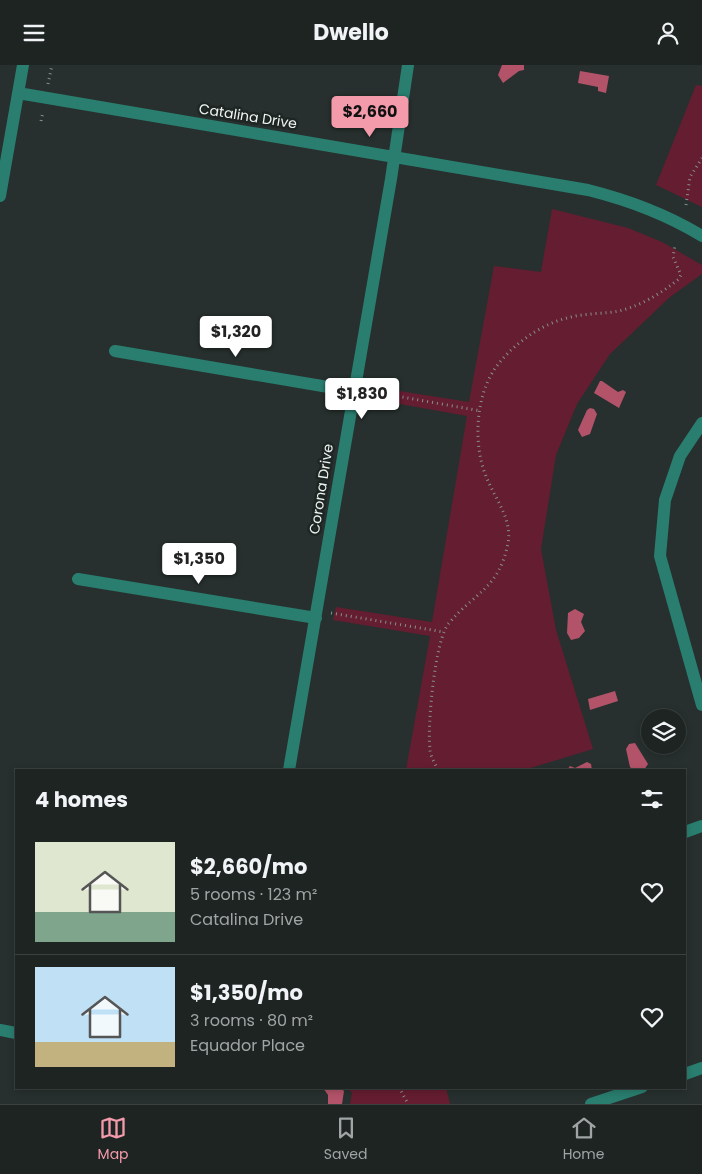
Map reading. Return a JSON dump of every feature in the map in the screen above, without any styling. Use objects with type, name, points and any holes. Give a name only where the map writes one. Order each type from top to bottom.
[{"type":"street","points":[[0,196],[23,65]]},
{"type":"street","name":"Corona Drive","points":[[289,769],[408,65]]},
{"type":"street","name":"Catalina Drive","points":[[18,93],[561,184],[618,197],[658,212],[702,236]]},
{"type":"street","points":[[115,351],[353,389]]},
{"type":"street","points":[[702,423],[680,456],[665,499],[660,556],[702,705]]},
{"type":"street","points":[[78,579],[316,614]]},
{"type":"street","points":[[686,832],[702,826]]},
{"type":"street","points":[[0,1030],[15,1033]]},
{"type":"street","points":[[686,1074],[702,1068]]},
{"type":"street","points":[[591,1104],[636,1089]]},
{"type":"path","points":[[686,205],[690,177],[702,158]]},
{"type":"path","points":[[438,769],[430,751],[428,728],[440,640],[447,624],[492,584],[504,562],[509,538],[506,516],[488,482],[480,456],[483,396],[494,370],[518,345],[543,327],[570,317],[620,311],[656,297],[679,279],[680,271],[673,257],[675,245]]},
{"type":"path","points":[[353,389],[481,411]]},
{"type":"path","points":[[316,614],[444,632]]},
{"type":"path","points":[[400,1089],[408,1104]]},
{"type":"shaded area","points":[[502,65],[524,65],[524,70],[519,71],[503,83],[498,75]]},
{"type":"shaded area","points":[[580,71],[609,76],[606,93],[598,91],[598,87],[578,83]]},
{"type":"shaded area","points":[[696,85],[702,86],[702,207],[656,185]]},
{"type":"shaded area","points":[[552,209],[628,228],[662,242],[702,265],[702,274],[670,297],[610,354],[577,404],[556,455],[541,549],[556,630],[593,749],[527,769],[406,769],[430,636],[333,620],[336,607],[432,622],[467,416],[372,399],[374,387],[469,402],[494,266],[541,272]]},
{"type":"shaded area","points":[[600,381],[618,392],[623,390],[626,392],[619,408],[594,393]]},
{"type":"shaded area","points":[[590,408],[594,409],[597,414],[590,434],[582,437],[578,430],[587,410]]},
{"type":"shaded area","points":[[575,609],[584,614],[581,622],[585,631],[579,638],[571,640],[567,633],[568,613]]},
{"type":"shaded area","points":[[615,691],[618,701],[590,710],[588,699]]},
{"type":"shaded area","points":[[635,743],[648,764],[645,769],[632,769],[630,767],[626,749],[629,744]]},
{"type":"shaded area","points":[[587,762],[591,764],[592,769],[568,769],[570,766],[575,768]]},
{"type":"shaded area","points":[[324,1089],[341,1089],[344,1091],[342,1104],[328,1104],[328,1095]]},
{"type":"shaded area","points":[[349,1089],[446,1089],[450,1104],[350,1104],[352,1093]]}]
